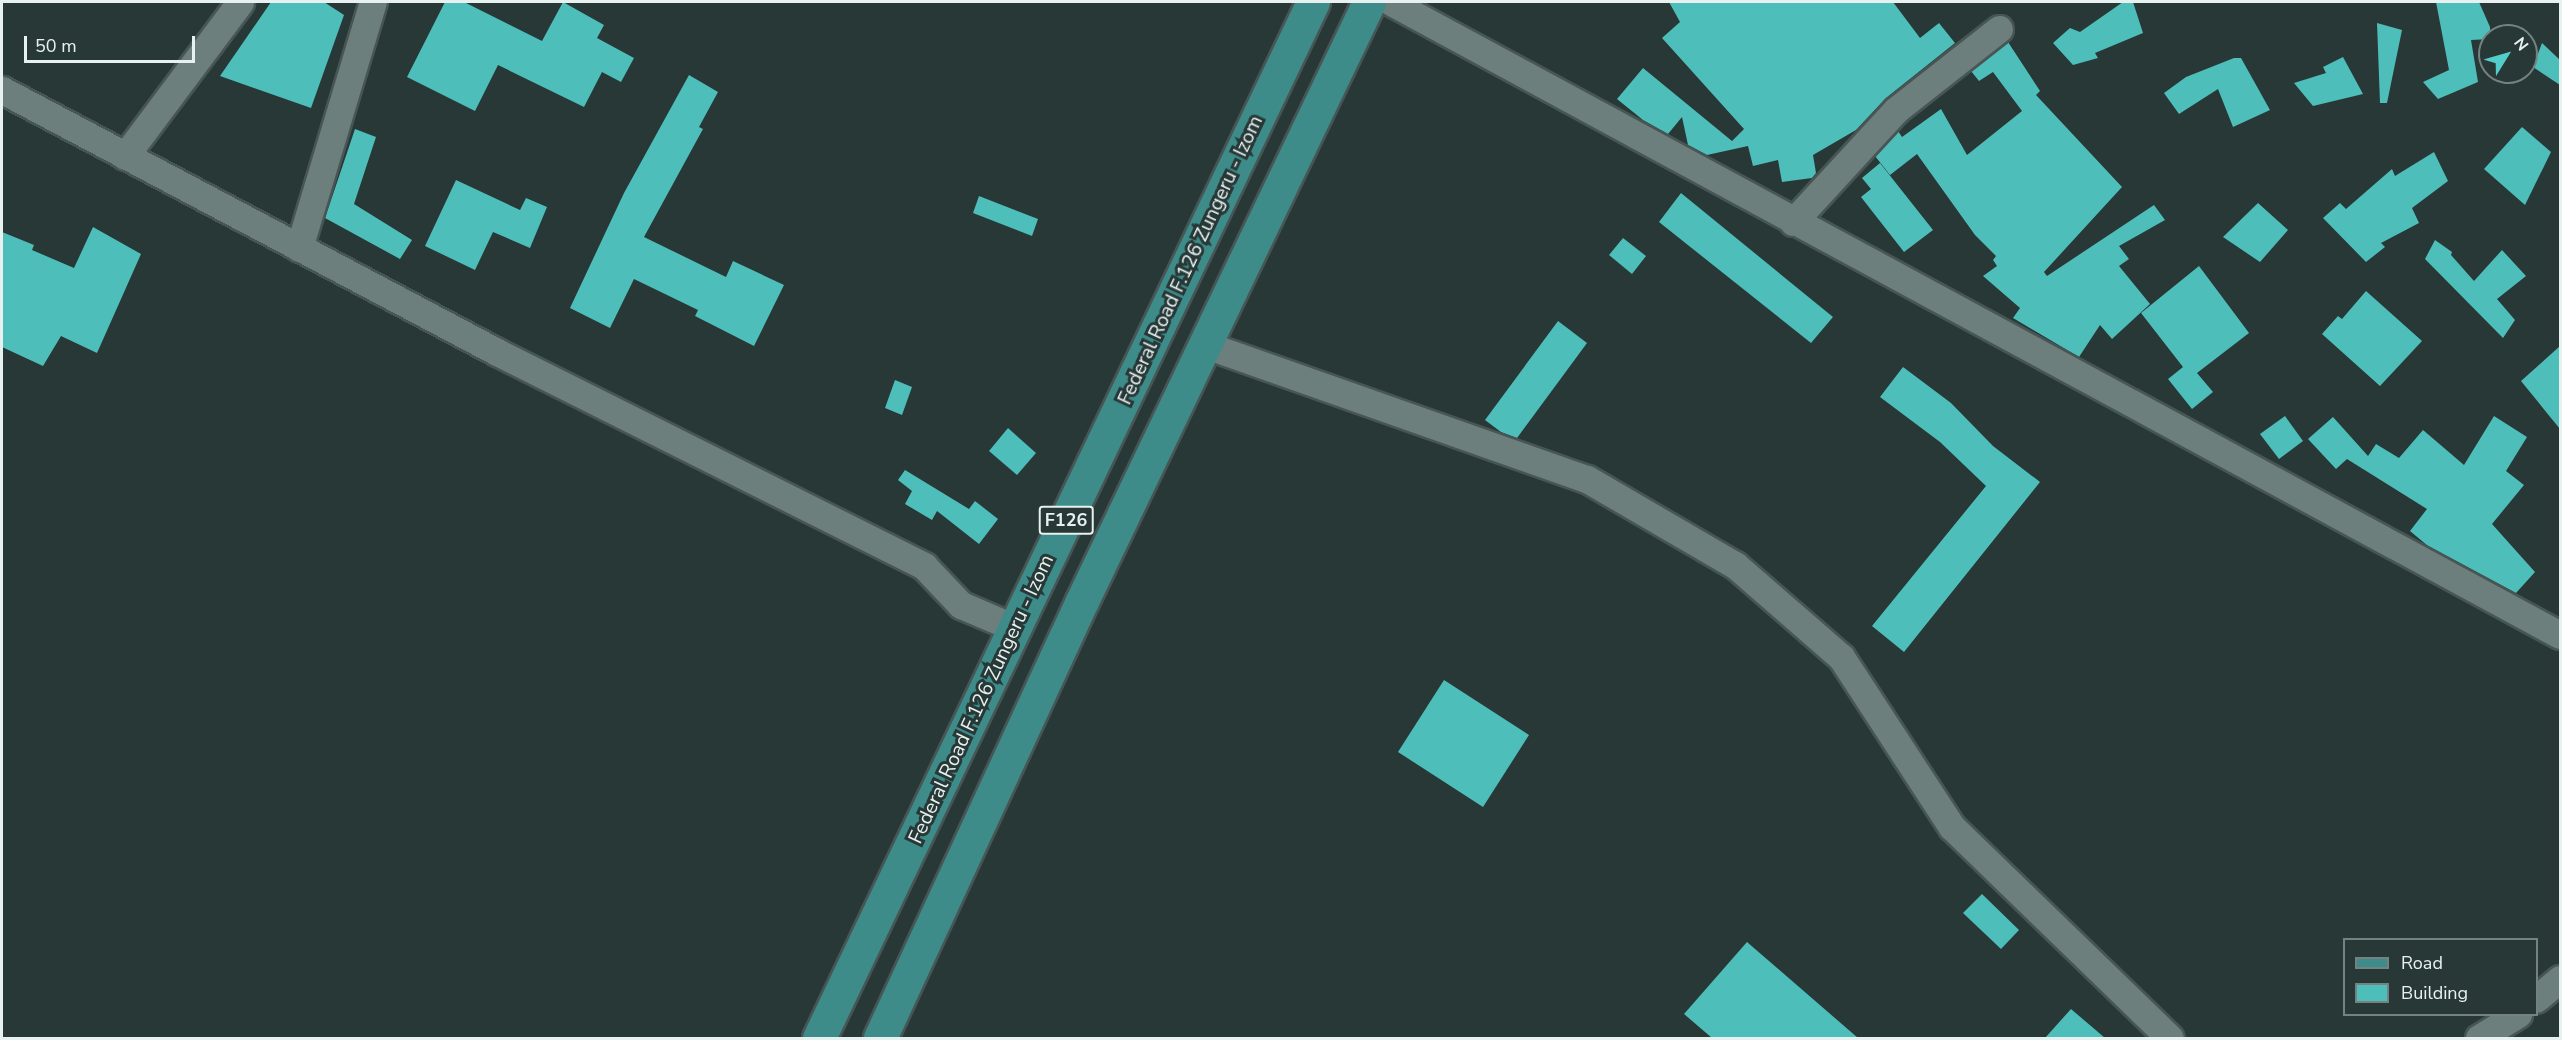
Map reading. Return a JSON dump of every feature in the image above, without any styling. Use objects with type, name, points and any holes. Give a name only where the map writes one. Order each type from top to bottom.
[{"type":"main road","name":"Federal Road F.126 Zungeru - Izom","points":[[819,1038],[1313,2]]},
{"type":"main road","name":"F126","points":[[880,1038],[1203,344],[1369,2]]},
{"type":"street","points":[[125,156],[240,2]]},
{"type":"street","points":[[299,248],[372,2]]},
{"type":"street","points":[[1391,2],[1793,222],[2560,635]]},
{"type":"street","points":[[1793,222],[1896,110],[1999,29]]},
{"type":"street","points":[[2,90],[497,352],[924,566],[961,605],[1015,628]]},
{"type":"street","points":[[1203,344],[1587,479],[1735,565],[1842,657],[1952,826],[2170,1038]]},
{"type":"street","points":[[2538,997],[2560,979]]},
{"type":"street","points":[[2479,1038],[2515,1016]]},
{"type":"building","points":[[271,2],[324,2],[344,15],[311,108],[220,76]]},
{"type":"building","points":[[445,2],[464,2],[542,41],[563,2],[604,25],[597,38],[634,58],[621,82],[602,72],[584,107],[498,65],[475,111],[407,77]]},
{"type":"building","points":[[1669,2],[1893,2],[1920,38],[1939,23],[1955,43],[1886,98],[1856,130],[1813,155],[1816,173],[1812,178],[1782,182],[1778,160],[1753,166],[1748,146],[1707,155],[1688,145],[1682,117],[1668,134],[1643,120],[1617,99],[1643,68],[1732,141],[1744,129],[1662,38],[1680,22]]},
{"type":"building","points":[[2123,2],[2133,2],[2143,33],[2095,53],[2098,58],[2073,65],[2053,43],[2070,28],[2080,32]]},
{"type":"building","points":[[2436,2],[2479,2],[2489,24],[2478,24],[2478,40],[2471,40],[2478,82],[2438,99],[2423,82],[2449,70]]},
{"type":"building","points":[[2377,23],[2402,30],[2387,103],[2380,103]]},
{"type":"building","points":[[2008,42],[2040,91],[2036,95],[2122,187],[2044,272],[2047,276],[2154,205],[2165,220],[2119,246],[2129,259],[2119,266],[2150,304],[2112,339],[2100,325],[2079,357],[2013,318],[2020,308],[1983,276],[1997,266],[1993,260],[1996,256],[1975,235],[1917,154],[1890,175],[1875,156],[1898,131],[1902,137],[1941,109],[1967,155],[2022,111],[1993,72],[1979,81],[1971,71]]},
{"type":"building","points":[[2542,43],[2560,60],[2560,85],[2538,70],[2538,54]]},
{"type":"building","points":[[2343,57],[2363,94],[2313,106],[2294,83],[2326,73],[2323,67]]},
{"type":"building","points":[[2234,58],[2241,58],[2270,110],[2233,127],[2218,89],[2179,114],[2164,93],[2186,77]]},
{"type":"building","points":[[689,75],[718,92],[699,127],[703,129],[644,237],[726,277],[733,261],[784,285],[754,346],[695,316],[698,310],[634,279],[610,328],[570,308],[624,193]]},
{"type":"building","points":[[2522,127],[2551,152],[2525,205],[2484,169]]},
{"type":"building","points":[[355,129],[376,137],[354,204],[412,240],[400,259],[325,218]]},
{"type":"building","points":[[2434,152],[2448,181],[2412,208],[2419,223],[2381,243],[2385,247],[2366,262],[2323,218],[2340,203],[2346,209],[2392,169],[2395,176]]},
{"type":"building","points":[[1880,163],[1933,230],[1904,252],[1861,197],[1871,189],[1862,178]]},
{"type":"building","points":[[456,180],[520,210],[526,198],[547,207],[530,248],[493,232],[475,270],[425,246]]},
{"type":"building","points":[[1681,193],[1833,317],[1811,343],[1659,222]]},
{"type":"building","points":[[979,196],[1038,219],[1032,236],[973,213]]},
{"type":"building","points":[[2258,203],[2288,230],[2260,262],[2223,237]]},
{"type":"building","points":[[93,227],[141,254],[97,353],[61,336],[43,366],[2,347],[2,232],[34,245],[32,250],[74,268]]},
{"type":"building","points":[[1623,238],[1646,256],[1632,274],[1609,255]]},
{"type":"building","points":[[2435,240],[2452,252],[2451,255],[2474,281],[2502,250],[2526,276],[2497,299],[2515,320],[2503,338],[2425,259]]},
{"type":"building","points":[[2199,266],[2249,333],[2197,373],[2213,392],[2192,409],[2168,379],[2183,367],[2141,313]]},
{"type":"building","points":[[2366,291],[2422,341],[2380,386],[2322,334],[2338,316],[2342,319]]},
{"type":"building","points":[[1558,321],[1587,343],[1517,438],[1501,432],[1485,420]]},
{"type":"building","points":[[2560,346],[2560,429],[2521,381]]},
{"type":"building","points":[[1903,367],[1951,403],[1993,446],[2040,482],[1904,652],[1872,626],[1986,486],[1940,442],[1880,397]]},
{"type":"building","points":[[895,380],[912,387],[902,415],[885,408]]},
{"type":"building","points":[[2285,416],[2303,441],[2279,459],[2260,434]]},
{"type":"building","points":[[2494,416],[2527,437],[2506,471],[2524,485],[2492,524],[2535,572],[2516,593],[2428,546],[2410,531],[2427,509],[2347,459],[2336,469],[2308,439],[2333,417],[2368,456],[2376,444],[2399,458],[2423,430],[2464,465]]},
{"type":"building","points":[[1008,428],[1036,453],[1017,475],[989,451]]},
{"type":"building","points":[[905,470],[969,509],[975,501],[998,519],[979,544],[937,511],[932,520],[905,504],[912,491],[898,480]]},
{"type":"building","points":[[1444,680],[1529,735],[1483,807],[1398,752]]},
{"type":"building","points":[[1982,894],[2019,930],[2001,949],[1963,913]]},
{"type":"building","points":[[1747,942],[1858,1038],[1712,1038],[1684,1014]]},
{"type":"building","points":[[2071,1009],[2105,1038],[2045,1038]]}]
